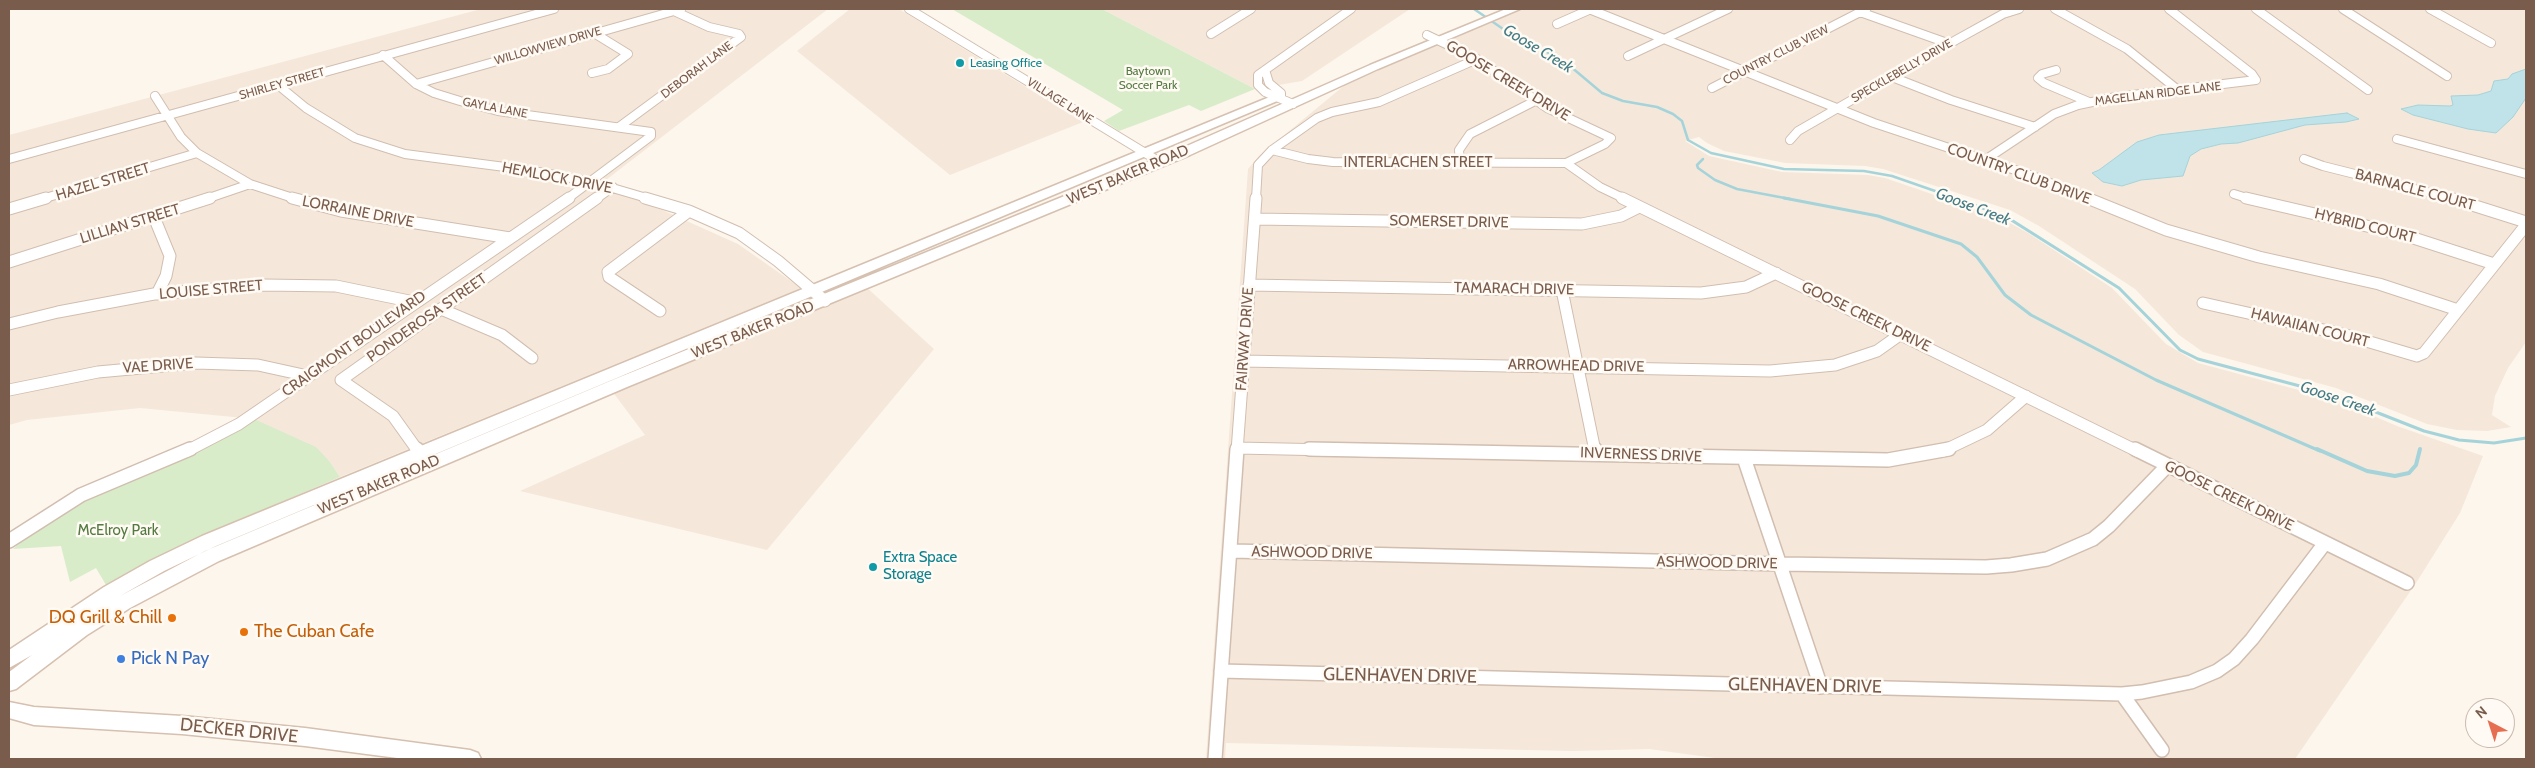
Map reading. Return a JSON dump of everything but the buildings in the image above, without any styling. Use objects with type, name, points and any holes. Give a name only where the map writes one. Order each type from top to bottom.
[{"type":"main road","name":"WEST BAKER ROAD","points":[[9,660],[81,610],[157,566],[284,517],[617,378],[1004,220],[1160,162],[1287,101],[1433,37],[1464,20],[1490,9]]},
{"type":"main road","name":"WEST BAKER ROAD","points":[[1433,37],[1475,25],[1515,9]]},
{"type":"main road","name":"WEST BAKER ROAD","points":[[1004,220],[1146,154],[1287,101]]},
{"type":"main road","name":"WEST BAKER ROAD","points":[[9,683],[80,630],[123,603],[284,517]]},
{"type":"main road","name":"DECKER DRIVE","points":[[9,710],[34,716],[251,732],[470,759]]},
{"type":"main road","points":[[9,724],[34,716]]},
{"type":"street","name":"SHIRLEY STREET","points":[[9,159],[554,9]]},
{"type":"street","name":"VILLAGE LANE","points":[[910,9],[1160,162]]},
{"type":"street","points":[[1211,34],[1251,9]]},
{"type":"street","points":[[1287,101],[1269,96],[1258,85],[1258,75],[1351,9]]},
{"type":"street","points":[[1557,24],[1590,9]]},
{"type":"street","name":"COUNTRY CLUB DRIVE","points":[[1590,9],[1885,127],[2030,175],[2182,235],[2259,257],[2380,284],[2458,310]]},
{"type":"street","points":[[1628,56],[1728,9]]},
{"type":"street","name":"SPECKLEBELLY DRIVE","points":[[1790,140],[1798,131],[1837,108],[2003,14],[2019,9]]},
{"type":"street","points":[[2055,9],[2119,44],[2178,90]]},
{"type":"street","name":"MAGELLAN RIDGE LANE","points":[[1985,160],[2034,127],[2062,111],[2088,102],[2256,80],[2244,68],[2170,9]]},
{"type":"street","points":[[2256,9],[2368,90]]},
{"type":"street","points":[[2343,9],[2447,76]]},
{"type":"street","points":[[2430,9],[2491,43]]},
{"type":"street","name":"WILLOWVIEW DRIVE","points":[[416,84],[677,10]]},
{"type":"street","name":"DEBORAH LANE","points":[[620,127],[741,37],[739,34],[709,27],[677,10]]},
{"type":"street","points":[[1863,10],[1950,44]]},
{"type":"street","name":"COUNTRY CLUB VIEW","points":[[1712,88],[1863,10]]},
{"type":"street","points":[[592,73],[608,69],[628,54],[594,33]]},
{"type":"street","name":"GOOSE CREEK DRIVE","points":[[1433,37],[1477,59],[1535,100],[1572,121],[1611,138],[1605,144],[1566,162],[1586,179],[2407,583]]},
{"type":"street","name":"GAYLA LANE","points":[[383,56],[416,84],[434,93],[498,111],[620,127]]},
{"type":"street","name":"FAIRWAY DRIVE","points":[[1215,759],[1232,551],[1243,360],[1255,219],[1257,171],[1264,157],[1317,118],[1332,112],[1378,102],[1477,59]]},
{"type":"street","points":[[2056,70],[2042,74],[2038,78],[2044,83],[2088,102]]},
{"type":"street","points":[[1892,77],[1945,98],[2034,127]]},
{"type":"street","name":"HEMLOCK DRIVE","points":[[278,85],[306,108],[355,138],[405,154],[528,170],[592,182],[689,211],[739,233],[819,296]]},
{"type":"street","name":"LORRAINE DRIVE","points":[[155,96],[166,116],[197,153],[250,184],[307,203],[341,211],[510,238]]},
{"type":"street","points":[[1460,164],[1459,150],[1470,134],[1535,100]]},
{"type":"street","name":"CRAIGMONT BOULEVARD","points":[[9,542],[39,520],[81,495],[200,445],[239,424],[414,302],[592,182],[651,136],[651,132],[647,130],[620,127]]},
{"type":"street","points":[[2397,139],[2526,174]]},
{"type":"street","name":"INTERLACHEN STREET","points":[[1272,150],[1321,161],[1460,164],[1566,162]]},
{"type":"street","name":"HAZEL STREET","points":[[9,209],[197,153]]},
{"type":"street","name":"BARNACLE COURT","points":[[2304,159],[2324,166],[2467,203],[2526,224]]},
{"type":"street","name":"LILLIAN STREET","points":[[9,262],[154,217],[250,184]]},
{"type":"street","name":"PONDEROSA STREET","points":[[424,459],[393,416],[341,380],[613,187]]},
{"type":"street","name":"HYBRID COURT","points":[[2234,194],[2262,203],[2401,234],[2494,264]]},
{"type":"street","name":"SOMERSET DRIVE","points":[[1255,219],[1575,224],[1611,219],[1640,207]]},
{"type":"street","points":[[660,311],[609,277],[608,272],[689,211]]},
{"type":"street","points":[[154,217],[170,256],[166,276],[157,294]]},
{"type":"street","points":[[2458,310],[2526,224]]},
{"type":"street","name":"TAMARACH DRIVE","points":[[1249,285],[1714,292],[1746,287],[1776,273]]},
{"type":"street","name":"LOUISE STREET","points":[[9,324],[58,312],[157,294],[264,285],[336,286],[414,302]]},
{"type":"street","points":[[1562,290],[1596,454]]},
{"type":"street","name":"HAWAIIAN COURT","points":[[2203,303],[2346,335],[2417,356],[2424,353],[2458,310]]},
{"type":"street","points":[[441,309],[502,335],[532,358]]},
{"type":"street","name":"ARROWHEAD DRIVE","points":[[1243,360],[1770,371],[1802,369],[1854,360],[1877,351],[1901,334]]},
{"type":"street","name":"VAE DRIVE","points":[[9,390],[98,372],[196,363],[258,365],[308,376]]},
{"type":"street","name":"INVERNESS DRIVE","points":[[1238,448],[1861,460],[1913,457],[1950,448],[1987,430],[2026,396]]},
{"type":"street","points":[[1744,458],[1821,687]]},
{"type":"street","name":"ASHWOOD DRIVE","points":[[1232,551],[1986,567],[2047,559],[2093,539],[2109,526],[2167,466]]},
{"type":"street","name":"GLENHAVEN DRIVE","points":[[1221,671],[2122,694],[2191,682],[2217,671],[2234,659],[2252,639],[2325,543]]},
{"type":"street","points":[[2122,694],[2162,750]]},
{"type":"shaded area","points":[[481,9],[828,9],[602,183],[738,244],[801,288],[340,477],[330,462],[254,419],[140,408],[27,420],[9,425],[9,135]]},
{"type":"shaded area","points":[[850,9],[899,9],[1083,122],[950,175],[797,51]]},
{"type":"shaded area","points":[[1102,9],[1410,9],[1302,81],[1255,89]]},
{"type":"shaded area","points":[[1524,9],[2526,9],[2526,342],[2508,368],[2495,396],[2492,415],[2511,427],[2487,431],[2457,430],[2427,424],[2336,388],[2203,352],[2179,335],[2135,289],[2039,226],[2010,210],[1883,169],[1865,166],[1785,163],[1724,151],[1699,137],[1685,141],[1709,156],[1782,172],[1868,175],[1885,178],[1999,217],[2028,233],[2112,288],[2166,344],[2198,363],[2336,400],[2397,426],[2483,456],[2460,513],[2416,583],[2295,759],[1722,759],[1649,749],[1571,751],[1226,743],[1225,759],[1206,759],[1248,169],[1259,156],[1346,84]]},
{"type":"shaded area","points":[[865,286],[934,349],[767,550],[520,491],[645,435],[612,391]]},
{"type":"green space","name":"Baytown Soccer Park","points":[[952,9],[1102,9],[1255,89],[1201,111],[1189,105],[1119,131],[1104,121],[1123,110]]},
{"type":"green space","name":"McElroy Park","points":[[254,419],[316,447],[330,462],[340,477],[226,526],[106,585],[96,568],[70,582],[61,546],[13,549],[33,531],[98,493],[216,442]]},
{"type":"water","points":[[2526,69],[2526,98],[2513,117],[2496,133],[2468,129],[2413,115],[2401,109],[2418,105],[2450,106],[2453,105],[2451,96],[2478,95],[2491,91],[2494,81],[2508,79],[2512,74]]},
{"type":"water","points":[[2347,113],[2359,119],[2346,122],[2305,125],[2238,143],[2221,144],[2201,149],[2190,156],[2183,176],[2141,180],[2122,186],[2103,182],[2092,173],[2099,170],[2137,142],[2159,135]]},
{"type":"waterway","name":"Goose Creek","points":[[1474,9],[1506,31],[1564,61],[1602,93],[1623,101],[1657,107],[1673,114],[1682,121],[1688,140],[1711,153],[1784,169],[1864,171],[1892,176],[1958,199]]},
{"type":"waterway","points":[[1703,159],[1697,165],[1698,168],[1715,180],[1737,189],[1790,199]]},
{"type":"waterway","points":[[1784,198],[1878,216],[1961,244],[1977,257],[2005,295],[2031,315],[2156,380],[2320,451]]},
{"type":"waterway","name":"Goose Creek","points":[[1954,198],[2005,216],[2119,288],[2180,350],[2198,359],[2330,394],[2424,431],[2459,440],[2494,443],[2526,438]]},
{"type":"waterway","points":[[2317,449],[2367,471],[2395,476],[2409,473],[2416,465],[2420,449]]},
{"type":"place","name":"Leasing Office","points":[[960,63]]},
{"type":"place","name":"Extra Space Storage","points":[[873,567]]},
{"type":"place","name":"DQ Grill & Chill","points":[[172,618]]},
{"type":"place","name":"The Cuban Cafe","points":[[244,632]]},
{"type":"place","name":"Pick N Pay","points":[[121,659]]}]
